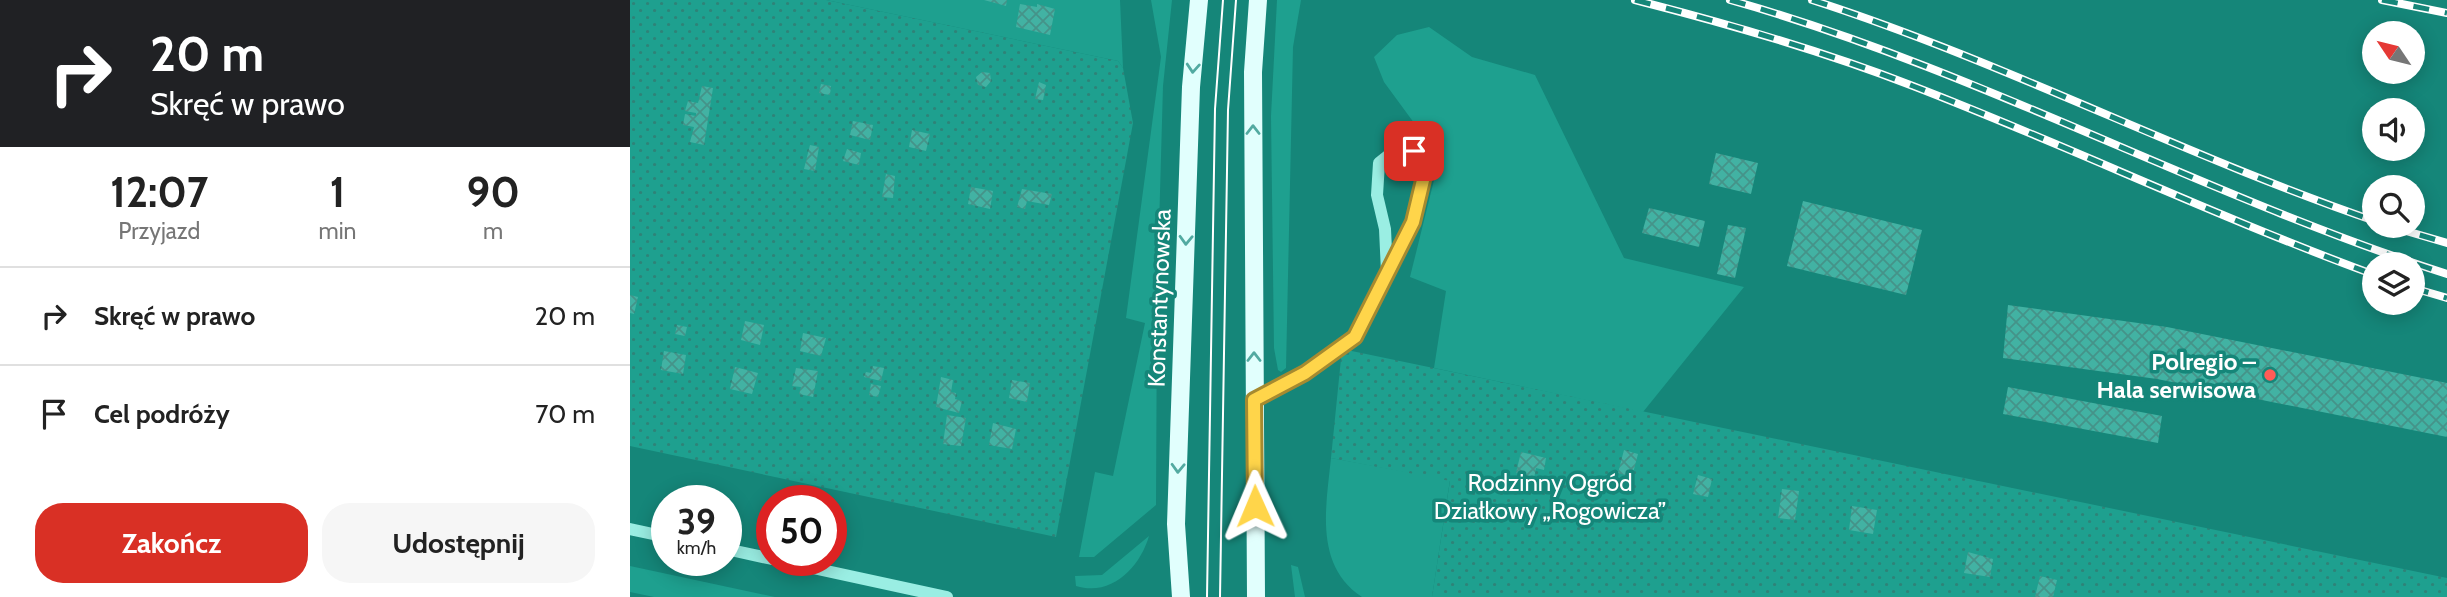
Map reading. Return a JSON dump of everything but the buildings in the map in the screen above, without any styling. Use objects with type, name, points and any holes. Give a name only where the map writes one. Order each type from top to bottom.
[{"type":"main road","name":"Konstantynowska","points":[[1181,597],[1176,524],[1191,87],[1199,0]]},
{"type":"main road","points":[[1256,597],[1253,72],[1258,0]]},
{"type":"street","points":[[1254,400],[1305,373],[1355,337],[1413,222],[1424,176],[1423,159],[1414,151],[1399,147],[1379,163],[1377,195],[1385,229],[1387,272]]},
{"type":"street","points":[[630,529],[651,534]]},
{"type":"street","points":[[847,576],[947,597]]},
{"type":"green space","points":[[630,0],[826,0],[1118,61],[1123,68],[1133,123],[1056,537],[847,492],[847,485],[813,485],[630,446]]},
{"type":"green space","points":[[826,0],[1120,0],[1123,68],[1118,61]]},
{"type":"green space","points":[[1151,0],[1172,0],[1163,86],[1157,299],[1156,505],[1094,557],[1079,557],[1095,472],[1113,476],[1145,323],[1126,318],[1161,57]]},
{"type":"green space","points":[[1277,0],[1301,0],[1293,47],[1286,368],[1281,372],[1278,370],[1274,348],[1271,116]]},
{"type":"green space","points":[[1429,27],[1472,57],[1535,75],[1624,258],[1744,287],[1643,412],[1434,368],[1446,291],[1410,277],[1438,164],[1428,142],[1384,82],[1374,57],[1397,35]]},
{"type":"green space","name":"Rodzinny Ogród Działkowy „Rogowicza”","points":[[1342,349],[2447,578],[2447,597],[1432,597],[1450,481],[1331,458]]},
{"type":"green space","points":[[1331,458],[1450,480],[1432,597],[1362,597],[1347,584],[1336,569],[1330,552],[1326,515]]},
{"type":"green space","points":[[1149,536],[1139,558],[1123,577],[1101,587],[1076,586],[1075,576],[1102,575]]},
{"type":"green space","points":[[1291,565],[1298,567],[1305,597],[1295,597]]},
{"type":"green space","points":[[630,566],[651,570],[651,576],[677,576],[775,597],[654,597],[630,592]]},
{"type":"tram line","points":[[1207,597],[1215,109],[1223,0]]},
{"type":"tram line","points":[[1220,597],[1228,110],[1236,0]]},
{"type":"railway","points":[[1635,0],[1775,39],[1879,73],[2362,270]]},
{"type":"railway","points":[[1730,0],[1822,28],[1912,61],[2267,208],[2356,243],[2447,274]]},
{"type":"railway","points":[[1812,0],[1955,52],[2234,168],[2362,216]]},
{"type":"railway","points":[[2382,0],[2447,13]]},
{"type":"railway","points":[[2425,237],[2447,243]]},
{"type":"railway","points":[[2425,292],[2447,298]]},
{"type":"place","name":"Polregio – Hala serwisowa","points":[[2270,375]]},
{"type":"route","points":[[1255,506],[1254,400],[1305,373],[1355,337],[1413,222],[1424,176],[1423,159],[1414,151]]}]
